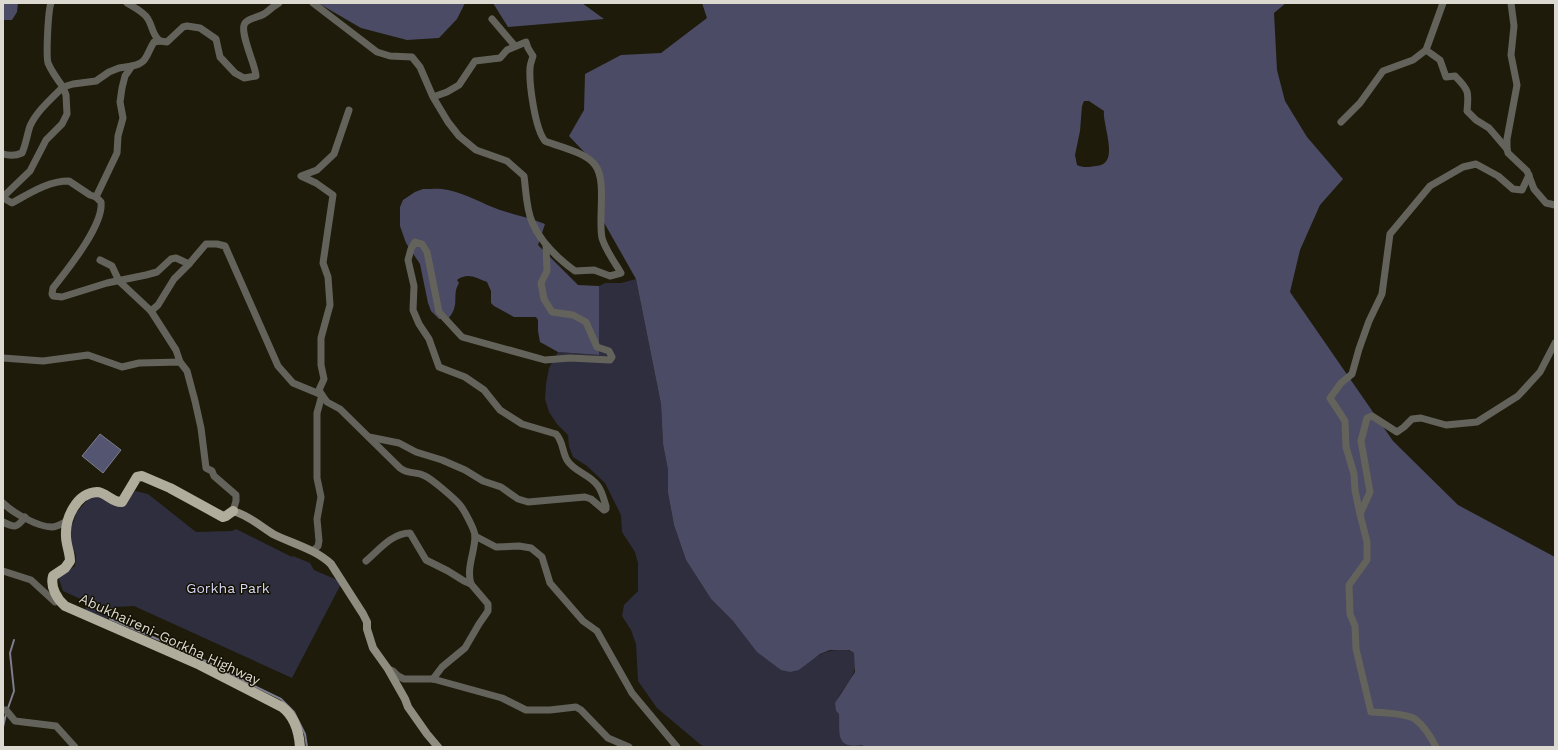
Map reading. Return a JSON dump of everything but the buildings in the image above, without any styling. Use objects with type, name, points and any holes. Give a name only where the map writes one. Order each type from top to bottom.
[{"type":"main road","name":"Abukhaireni-Gorkha Highway","points":[[233,511],[223,517],[170,488],[139,476],[122,502],[116,502],[101,492],[90,494],[78,501],[67,521],[66,539],[70,561],[65,568],[53,576],[53,589],[65,606],[200,665],[282,707],[294,723],[299,736],[300,747]]},
{"type":"street","points":[[51,3],[48,12],[48,61],[53,75],[63,87],[66,95],[67,114],[62,124],[46,140],[30,171],[5,195],[5,199],[12,203],[50,183],[69,181],[90,195],[96,197],[101,202],[102,209],[98,222],[73,264],[53,288],[53,296],[62,297],[157,272],[171,259],[176,258],[189,264]]},
{"type":"street","points":[[128,3],[144,13],[149,20],[153,32],[160,41]]},
{"type":"street","points":[[3,154],[15,156],[22,153],[30,127],[36,116],[63,87],[96,81],[119,68],[141,64],[146,59],[154,42],[167,42],[183,27],[188,26],[200,28],[216,39],[220,57],[235,72],[244,78],[256,76],[256,69],[244,36],[244,25],[246,22],[269,11],[279,3]]},
{"type":"street","points":[[313,3],[377,52],[390,56],[412,57],[420,67],[433,96],[448,122],[459,136],[476,150],[507,161],[524,176],[528,208],[532,222],[546,245],[556,257],[575,272],[594,270],[610,276],[621,273],[606,249],[602,236],[600,176],[594,164],[584,156],[545,142],[541,137],[534,110],[531,89],[530,66],[533,56],[526,42],[507,50],[500,58],[474,61],[458,85],[447,92],[433,96]]},
{"type":"street","points":[[1342,122],[1360,103],[1383,71],[1413,60],[1426,50],[1443,3]]},
{"type":"street","points":[[1511,3],[1514,26],[1511,55],[1517,85],[1507,138],[1508,154],[1527,171],[1534,189],[1546,203],[1555,205]]},
{"type":"street","points":[[492,18],[515,46]]},
{"type":"street","points":[[1426,50],[1440,60],[1446,77],[1455,76],[1464,85],[1469,95],[1467,111],[1476,120],[1489,128],[1507,149]]},
{"type":"street","points":[[96,197],[117,153],[118,136],[123,118],[120,102],[122,88],[125,76],[132,66]]},
{"type":"street","points":[[349,110],[334,154],[317,170],[301,176],[316,183],[333,195],[323,263],[328,277],[330,305],[321,338],[321,365],[324,378],[319,390],[327,402],[340,409],[357,427],[406,472],[424,475],[433,480],[460,506],[475,536],[469,577],[471,584]]},
{"type":"street","points":[[1436,747],[1431,736],[1414,718],[1386,712],[1371,712],[1356,649],[1355,626],[1350,614],[1349,585],[1367,560],[1367,542],[1355,490],[1354,474],[1346,447],[1345,420],[1330,398],[1341,383],[1352,374],[1369,321],[1382,294],[1390,234],[1430,186],[1463,168],[1476,164],[1498,176],[1513,189],[1522,190],[1529,175]]},
{"type":"street","points":[[369,437],[399,443],[416,452],[442,460],[465,470],[483,481],[501,487],[518,499],[528,502],[585,497],[591,499],[604,510],[606,509],[598,486],[574,468],[566,459],[559,438],[556,434],[522,424],[500,410],[484,390],[465,377],[439,367],[430,340],[419,324],[413,310],[414,286],[408,260],[415,242],[422,244],[427,252],[439,312],[462,337],[545,360],[596,358],[610,360],[612,357],[609,351],[597,347],[586,322],[573,315],[552,312],[544,299],[541,284],[547,270],[546,245]]},
{"type":"street","points":[[151,310],[158,305],[174,279],[206,244],[225,246],[278,366],[293,383],[322,395]]},
{"type":"street","points":[[100,260],[112,266],[119,281],[151,310],[176,350],[180,362],[188,371],[201,428],[206,468],[212,471],[214,476],[236,495],[233,511],[240,513],[275,535],[313,551],[325,558],[331,564],[367,622],[367,629],[373,648],[388,669],[408,707],[438,747]]},
{"type":"street","points":[[1360,514],[1370,492],[1360,441],[1367,418],[1372,416],[1397,432],[1412,419],[1421,418],[1446,425],[1477,422],[1518,396],[1540,372],[1555,343]]},
{"type":"street","points":[[3,358],[43,362],[88,355],[122,367],[139,362],[180,362]]},
{"type":"street","points":[[313,551],[318,546],[319,541],[317,519],[321,497],[317,478],[317,413],[322,395]]},
{"type":"street","points":[[3,503],[15,513],[25,518],[43,526],[53,527],[60,531],[66,539]]},
{"type":"street","points":[[3,522],[10,526],[16,526],[19,525],[25,518]]},
{"type":"street","points":[[53,527],[67,521]]},
{"type":"street","points":[[366,561],[393,537],[402,533],[410,533],[426,560],[471,584],[488,604],[488,611],[465,648],[442,667],[434,679]]},
{"type":"street","points":[[475,536],[496,547],[518,546],[531,548],[542,557],[550,583],[583,621],[597,631],[632,693],[677,747]]},
{"type":"street","points":[[3,571],[31,580],[55,602],[60,600]]},
{"type":"street","points":[[388,669],[404,680],[434,679],[502,698],[526,710],[550,710],[576,707],[581,710],[608,738],[629,747]]},
{"type":"street","points":[[6,712],[15,721],[56,726],[75,747]]},
{"type":"green space","points":[[636,279],[661,404],[663,444],[668,470],[668,493],[674,525],[686,560],[711,599],[733,621],[799,670],[817,656],[832,650],[845,650],[854,653],[854,671],[839,696],[836,711],[839,714],[841,740],[865,747],[706,747],[701,745],[657,708],[638,681],[636,644],[631,630],[622,616],[624,605],[638,591],[638,563],[635,552],[622,532],[621,515],[605,483],[587,466],[573,457],[569,446],[568,435],[557,424],[549,412],[545,399],[549,368],[558,352],[599,355],[599,286],[605,283],[621,283]]},
{"type":"green space","name":"Gorkha Park","points":[[135,491],[148,494],[196,532],[232,531],[236,529],[292,557],[293,556],[310,563],[314,570],[342,582],[292,678],[134,606],[114,607],[108,619],[85,610],[87,602],[63,591],[58,576],[75,566],[76,556],[69,535],[76,513],[90,497],[97,495],[123,507]]},
{"type":"shaded area","points":[[3,3],[18,3],[17,12],[12,20],[3,20]]},
{"type":"shaded area","points":[[318,3],[465,3],[457,19],[439,38],[407,40],[361,28]]},
{"type":"shaded area","points":[[493,3],[582,3],[604,19],[508,27]]},
{"type":"shaded area","points":[[702,3],[1286,3],[1274,13],[1277,70],[1285,101],[1307,137],[1343,179],[1320,205],[1300,250],[1290,292],[1393,441],[1458,505],[1555,557],[1555,747],[865,747],[862,745],[847,745],[843,742],[840,734],[839,714],[836,711],[835,703],[855,672],[854,653],[849,650],[830,650],[820,654],[799,670],[790,672],[781,670],[757,652],[733,621],[711,599],[686,560],[674,525],[668,493],[668,470],[663,444],[661,404],[636,279],[602,219],[602,171],[569,136],[584,110],[585,74],[621,55],[661,53],[707,18]],"holes":[[[1084,101],[1089,101],[1104,111],[1109,152],[1108,159],[1103,164],[1084,167],[1077,165],[1075,155],[1080,131],[1082,106]]]},
{"type":"shaded area","points":[[423,189],[442,189],[455,192],[500,210],[545,224],[538,245],[578,285],[599,286],[599,355],[558,352],[540,342],[538,320],[536,317],[514,317],[494,306],[491,303],[491,291],[487,282],[472,276],[465,276],[457,280],[459,283],[452,314],[448,319],[439,319],[431,311],[420,264],[406,243],[400,226],[400,207],[403,200],[415,192]]},
{"type":"shaded area","points":[[100,434],[121,450],[103,473],[82,456]]},
{"type":"waterway","points":[[110,619],[190,653],[281,699],[294,712],[305,734],[307,747]]},
{"type":"waterway","points":[[8,708],[14,691],[10,653],[14,640]]},
{"type":"waterway","points":[[3,727],[6,714]]}]
